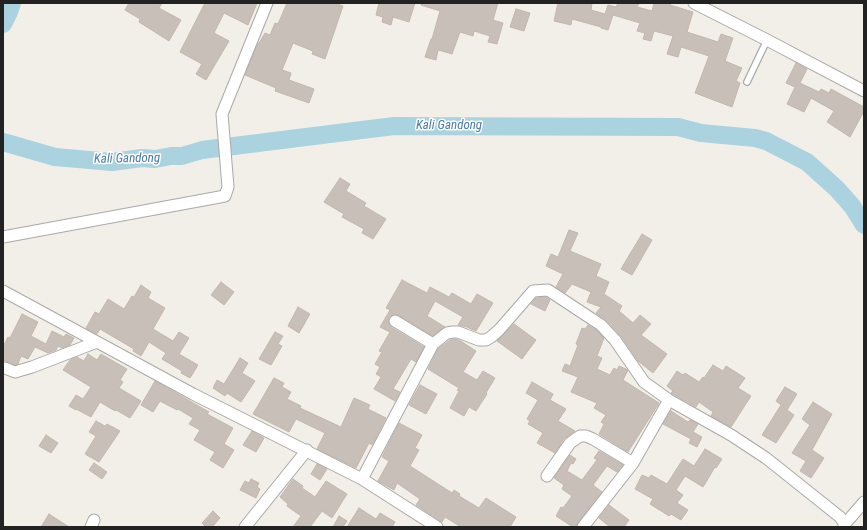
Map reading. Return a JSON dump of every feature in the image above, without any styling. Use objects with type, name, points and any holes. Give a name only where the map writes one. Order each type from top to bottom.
[{"type":"street","points":[[3,237],[222,196],[226,194],[228,189],[222,114],[267,3]]},
{"type":"street","points":[[694,3],[864,92]]},
{"type":"street","points":[[362,479],[433,344],[447,333],[453,332],[458,332],[479,340],[491,338],[533,291],[548,290],[601,325],[615,340],[644,382],[669,400],[731,435],[766,458],[840,517],[844,526],[864,502]]},
{"type":"street","points":[[3,291],[193,394],[362,479],[437,527]]},
{"type":"street","points":[[395,321],[433,344]]},
{"type":"street","points":[[5,368],[14,372],[32,368],[97,342]]},
{"type":"street","points":[[583,527],[633,463],[669,400]]},
{"type":"street","points":[[547,476],[570,443],[580,436],[586,436],[593,439],[633,463]]},
{"type":"street","points":[[245,527],[306,450]]},
{"type":"lane","points":[[747,82],[767,40]]},
{"type":"building","points":[[129,3],[162,3],[159,8],[181,20],[169,41],[139,22],[140,19],[125,10]]},
{"type":"building","points":[[205,3],[257,3],[248,25],[224,13],[214,33],[229,41],[206,80],[196,74],[202,64],[180,52]]},
{"type":"building","points":[[287,3],[334,3],[343,6],[325,59],[312,54],[313,51],[293,43],[282,70],[291,73],[289,80],[314,89],[309,103],[275,91],[276,88],[245,75],[258,43],[265,33],[270,35],[275,23],[278,24]]},
{"type":"building","points":[[379,3],[415,3],[409,22],[393,17],[391,25],[382,22],[383,17],[376,15]]},
{"type":"building","points":[[421,3],[498,3],[493,20],[503,23],[497,44],[488,42],[490,36],[474,31],[473,36],[460,32],[452,54],[438,50],[436,60],[425,57],[440,11],[421,5]]},
{"type":"building","points":[[558,3],[592,3],[591,10],[605,14],[608,5],[616,7],[618,3],[639,3],[637,7],[652,11],[654,3],[671,3],[670,5],[693,12],[687,32],[718,42],[721,34],[733,38],[725,61],[742,68],[736,81],[740,83],[732,107],[695,93],[709,56],[681,47],[678,57],[667,54],[673,36],[654,31],[651,41],[643,39],[645,33],[637,31],[640,23],[613,15],[608,30],[572,19],[571,25],[554,21]]},
{"type":"building","points":[[516,9],[530,13],[524,31],[510,27]]},
{"type":"building","points":[[796,63],[807,69],[800,83],[819,92],[821,89],[829,93],[831,89],[864,107],[864,111],[850,137],[827,122],[834,111],[811,98],[804,112],[787,104],[795,87],[786,83]]},
{"type":"building","points":[[340,178],[350,184],[346,191],[366,203],[364,206],[386,219],[373,239],[362,233],[364,229],[342,217],[344,214],[324,202]]},
{"type":"building","points":[[569,230],[578,233],[570,251],[601,264],[596,276],[609,282],[604,294],[622,306],[619,311],[633,323],[640,315],[651,324],[641,335],[667,354],[653,373],[638,361],[621,336],[606,320],[596,313],[601,307],[587,302],[591,292],[572,284],[565,293],[556,287],[563,274],[546,266],[551,254],[558,257]]},
{"type":"building","points":[[642,234],[652,240],[632,275],[621,269]]},
{"type":"building","points":[[402,280],[427,293],[430,287],[449,297],[452,293],[471,304],[477,294],[493,303],[476,331],[458,325],[463,317],[435,301],[427,316],[445,327],[432,336],[398,315],[392,315],[389,317],[388,321],[391,327],[424,347],[416,362],[411,359],[393,389],[400,392],[395,401],[374,389],[381,377],[376,374],[380,367],[375,364],[382,352],[379,351],[390,332],[380,327],[390,310],[386,308]]},
{"type":"building","points":[[221,282],[234,292],[224,305],[211,295]]},
{"type":"building","points":[[141,285],[151,292],[148,298],[165,308],[153,329],[173,341],[179,332],[189,338],[179,354],[198,365],[190,378],[181,373],[182,371],[162,359],[166,353],[149,342],[141,356],[133,351],[134,349],[100,329],[97,334],[86,328],[95,312],[99,314],[108,299],[124,309],[132,296],[134,297]]},
{"type":"building","points":[[546,297],[550,300],[545,311],[531,304],[536,298]]},
{"type":"building","points":[[298,307],[310,314],[299,333],[288,326]]},
{"type":"building","points":[[22,314],[38,322],[31,336],[46,344],[52,331],[64,337],[66,334],[74,338],[70,345],[62,348],[58,346],[56,350],[48,353],[35,347],[28,359],[21,356],[18,364],[15,365],[3,360],[3,347],[8,337],[10,338]]},
{"type":"building","points":[[514,324],[536,340],[522,359],[497,341]]},
{"type":"building","points":[[588,325],[604,338],[597,356],[602,358],[597,369],[610,375],[614,368],[617,370],[619,366],[628,370],[623,380],[659,403],[628,452],[599,434],[604,424],[601,422],[606,415],[594,408],[597,403],[571,392],[578,377],[562,371],[565,364],[570,366],[578,345],[576,344],[582,328],[585,329]]},
{"type":"building","points":[[275,332],[283,336],[278,344],[282,346],[271,365],[259,359]]},
{"type":"building","points":[[450,340],[459,340],[476,351],[463,372],[477,380],[483,371],[495,378],[476,411],[469,407],[464,416],[450,408],[459,391],[457,390],[459,388],[428,369],[438,349]]},
{"type":"building","points":[[88,354],[97,360],[101,354],[127,369],[120,380],[123,382],[119,388],[141,401],[130,418],[100,402],[91,417],[69,406],[76,395],[83,399],[91,387],[63,370],[70,360],[77,357],[84,361]]},
{"type":"building","points":[[240,358],[248,363],[242,373],[255,381],[241,402],[227,393],[225,396],[213,388],[217,380],[224,384]]},
{"type":"building","points":[[713,365],[723,371],[726,366],[745,378],[738,388],[751,396],[731,427],[711,416],[713,412],[699,402],[696,407],[671,393],[673,391],[667,386],[677,371],[683,375],[685,373],[699,382],[703,377],[704,378]]},
{"type":"building","points":[[274,378],[284,383],[282,387],[291,392],[287,399],[301,406],[300,408],[341,427],[354,398],[370,405],[368,409],[386,418],[372,445],[369,443],[356,468],[317,449],[325,433],[296,419],[289,432],[253,414]]},
{"type":"building","points":[[155,381],[209,412],[207,414],[233,428],[224,444],[234,450],[223,468],[210,460],[215,452],[194,440],[200,430],[189,424],[193,418],[160,401],[153,412],[141,405]]},
{"type":"building","points":[[532,382],[553,394],[550,400],[566,409],[558,421],[575,431],[564,439],[555,453],[537,443],[543,433],[528,424],[530,421],[527,419],[538,400],[526,393]]},
{"type":"building","points":[[420,385],[437,394],[426,414],[409,405]]},
{"type":"building","points":[[785,387],[797,394],[787,410],[794,415],[776,443],[762,435],[781,405],[776,401]]},
{"type":"building","points":[[813,402],[832,414],[812,450],[824,458],[811,478],[800,471],[806,461],[792,453],[810,425],[802,419]]},
{"type":"building","points":[[671,411],[688,422],[690,420],[698,424],[693,432],[702,437],[697,447],[689,443],[691,439],[663,424]]},
{"type":"building","points":[[96,421],[105,426],[107,424],[120,431],[99,462],[85,454],[96,436],[89,432]]},
{"type":"building","points":[[399,423],[422,435],[415,448],[419,450],[410,466],[452,493],[454,490],[460,494],[459,496],[479,508],[486,498],[516,517],[510,527],[461,527],[445,517],[442,522],[416,505],[420,499],[397,483],[394,490],[378,481],[389,461],[382,457]]},
{"type":"building","points":[[252,431],[264,438],[256,452],[243,445]]},
{"type":"building","points":[[46,435],[58,443],[51,453],[39,446]]},
{"type":"building","points":[[705,449],[722,459],[716,468],[715,467],[703,487],[685,476],[676,490],[683,495],[677,503],[688,510],[681,520],[671,514],[669,516],[650,504],[653,499],[635,489],[642,475],[649,478],[651,475],[667,484],[683,459],[694,466]]},
{"type":"building","points":[[599,451],[623,465],[617,472],[607,466],[593,485],[602,492],[575,527],[573,527],[556,516],[561,507],[563,508],[572,496],[562,489],[564,485],[554,478],[570,455],[576,459],[573,464],[571,463],[567,471],[582,480],[597,460],[594,458]]},
{"type":"building","points":[[94,463],[107,472],[102,479],[89,470]]},
{"type":"building","points":[[317,464],[327,469],[320,480],[311,474]]},
{"type":"building","points":[[251,479],[259,483],[257,487],[260,489],[256,498],[240,490],[245,481],[249,483]]},
{"type":"building","points":[[293,479],[303,486],[302,488],[315,497],[326,481],[347,494],[332,518],[322,511],[310,527],[293,527],[301,516],[287,506],[288,504],[280,497]]},
{"type":"building","points":[[609,505],[629,520],[624,527],[610,527],[599,518]]},
{"type":"building","points":[[359,508],[376,519],[380,513],[395,522],[392,527],[347,527]]},
{"type":"building","points":[[213,511],[220,518],[212,527],[206,527],[202,523]]},
{"type":"building","points":[[49,514],[69,527],[41,527]]},
{"type":"building","points":[[339,516],[347,521],[343,527],[333,527]]},
{"type":"waterway","name":"Kali Gandong","points":[[3,24],[12,3]]},
{"type":"waterway","name":"Kali Gandong","points":[[3,142],[55,157],[112,162],[142,158],[155,159],[171,156],[182,156],[202,150],[394,126],[678,127],[701,133],[755,138],[766,141],[807,162],[837,189],[852,206],[864,225]]}]
